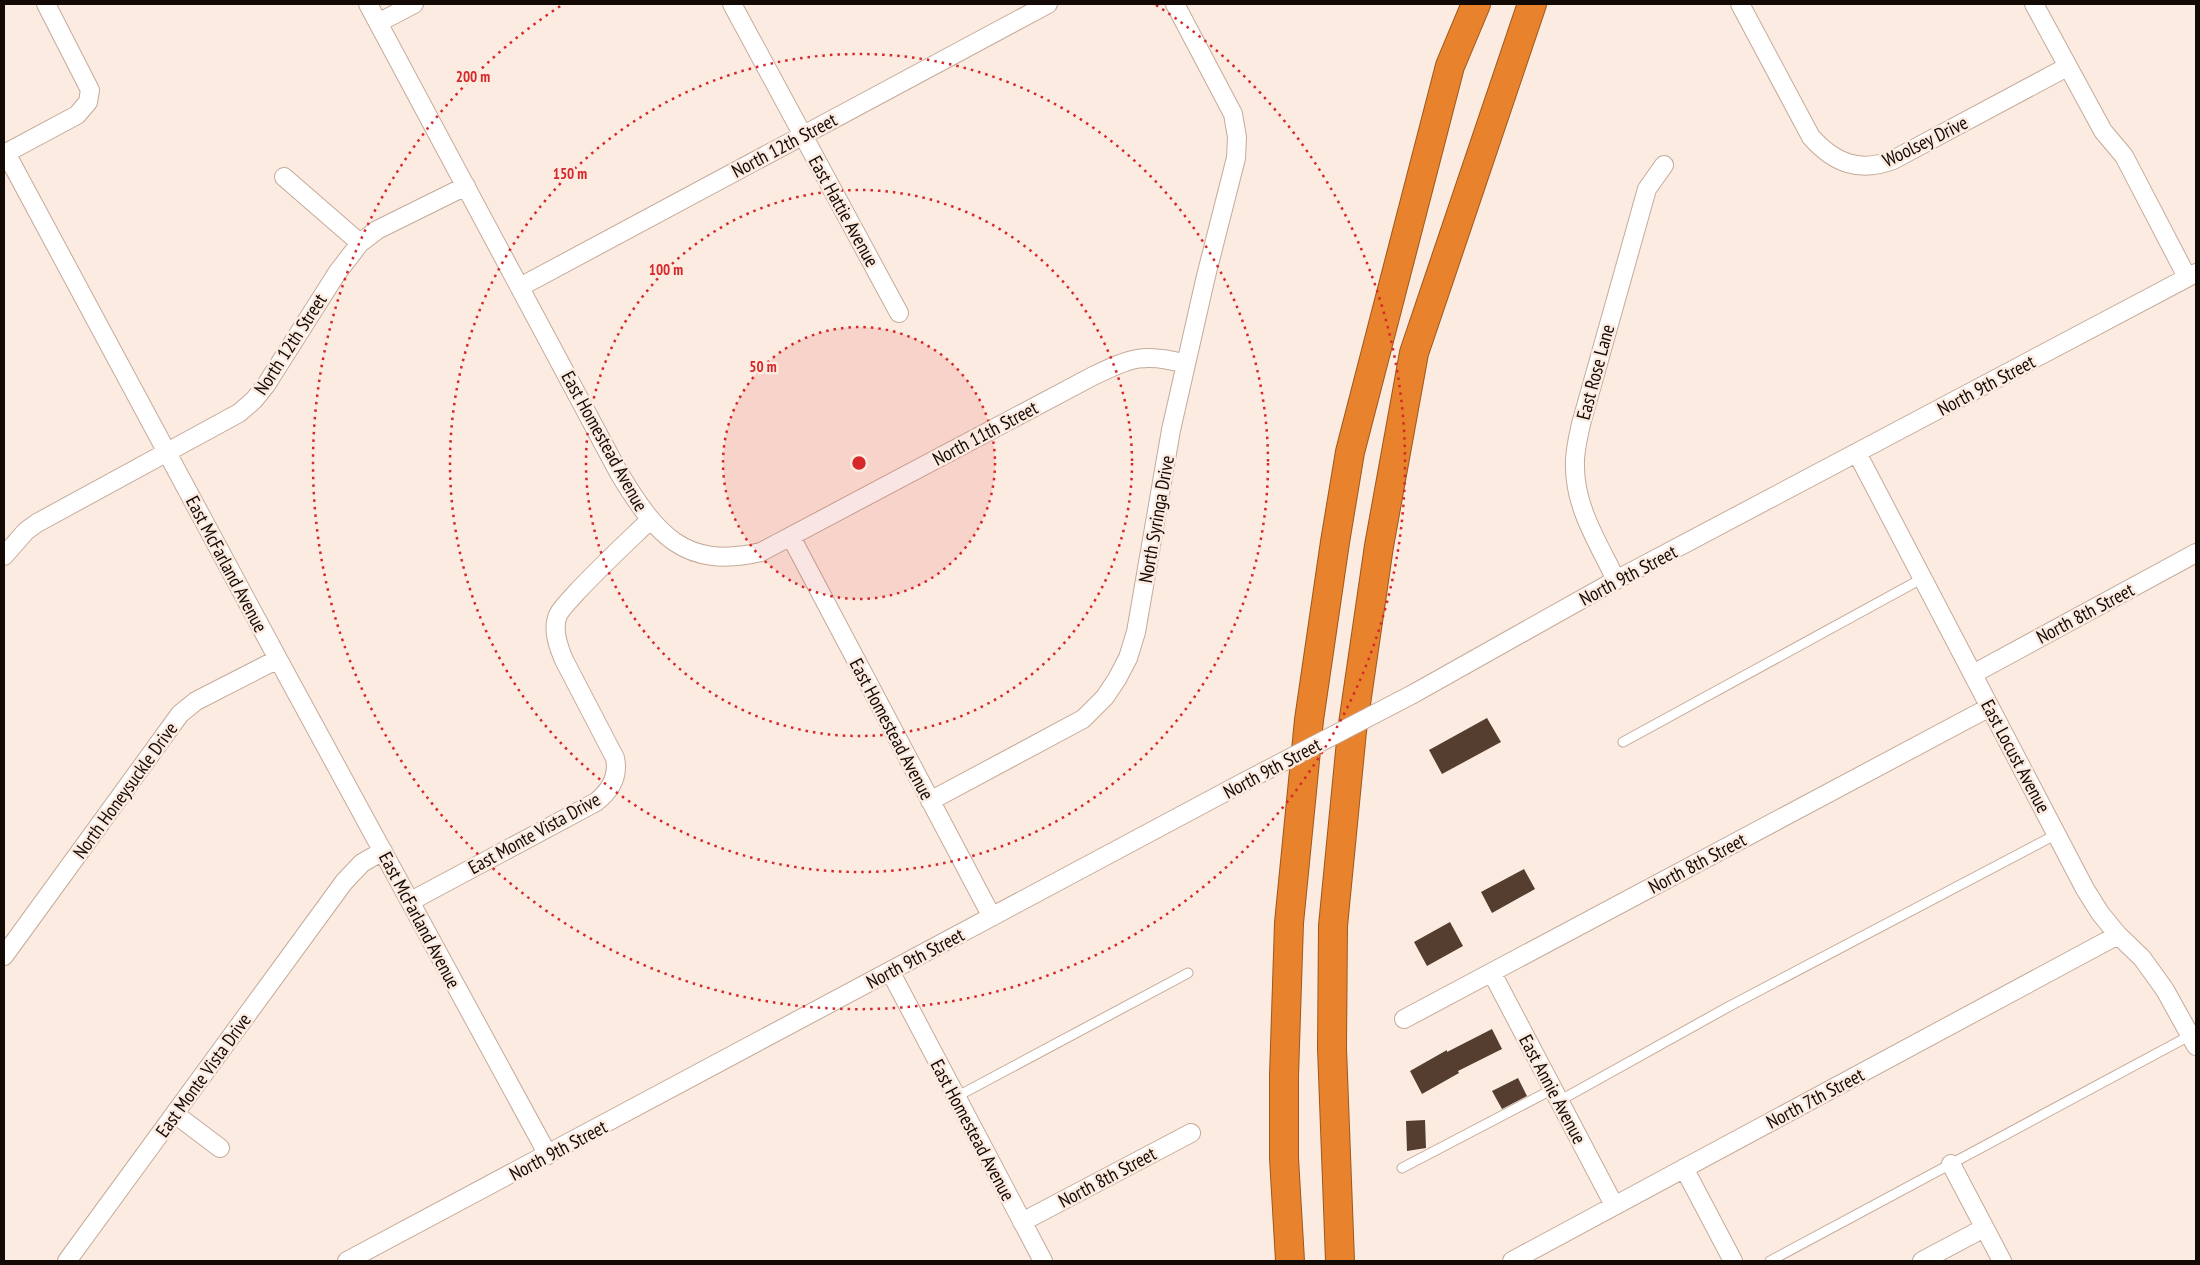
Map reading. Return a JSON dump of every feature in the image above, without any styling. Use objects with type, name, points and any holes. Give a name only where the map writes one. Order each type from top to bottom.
[{"type":"highway","points":[[1290,1261],[1284,1158],[1284,1076],[1289,923],[1309,720],[1325,607],[1353,443],[1450,66],[1476,4]]},
{"type":"highway","points":[[1340,1261],[1332,1048],[1333,926],[1352,732],[1379,546],[1414,353],[1532,4]]},
{"type":"street","name":"East McFarland Avenue","points":[[46,4],[87,83],[90,90],[88,102],[77,115],[5,153],[548,1155]]},
{"type":"street","name":"East Homestead Avenue","points":[[368,4],[619,473],[641,509],[650,520],[677,544],[689,551],[726,558],[761,552],[791,537],[992,917]]},
{"type":"street","points":[[378,23],[414,4]]},
{"type":"street","name":"East Hattie Avenue","points":[[732,4],[899,313]]},
{"type":"street","name":"North 12th Street","points":[[520,287],[1048,4]]},
{"type":"street","name":"North Syringa Drive","points":[[930,801],[1083,719],[1105,697],[1117,678],[1128,658],[1136,632],[1171,430],[1206,276],[1236,158],[1237,136],[1229,106],[1175,4]]},
{"type":"street","name":"Woolsey Drive","points":[[1740,4],[1811,137],[1821,148],[1835,158],[1853,165],[1867,166],[1893,160],[2067,67]]},
{"type":"street","points":[[2034,4],[2103,130],[2124,156],[2192,275]]},
{"type":"street","name":"East Rose Lane","points":[[1616,580],[1584,514],[1579,498],[1575,454],[1583,415],[1635,227],[1647,189],[1664,165]]},
{"type":"street","points":[[284,177],[360,244]]},
{"type":"street","name":"North 12th Street","points":[[4,556],[26,531],[37,523],[238,413],[254,400],[266,385],[337,273],[360,244],[377,230],[466,186]]},
{"type":"street","name":"North 9th Street","points":[[347,1261],[1244,782],[1413,694],[1616,580],[2192,275]]},
{"type":"street","name":"North 11th Street","points":[[791,537],[1093,376],[1123,362],[1139,357],[1152,357],[1186,364]]},
{"type":"street","name":"East Locust Avenue","points":[[1857,453],[2085,889],[2100,913],[2118,935],[2142,958],[2165,990],[2193,1040]]},
{"type":"street","name":"East Monte Vista Drive","points":[[410,901],[596,802],[612,786],[616,775],[615,758],[561,654],[555,627],[558,615],[574,596],[650,520]]},
{"type":"street","name":"North 8th Street","points":[[1973,674],[2196,553]]},
{"type":"street","name":"North Honeysuckle Drive","points":[[4,956],[180,714],[196,701],[278,659]]},
{"type":"street","name":"North 8th Street","points":[[1404,1019],[1990,707]]},
{"type":"street","name":"East Monte Vista Drive","points":[[67,1261],[344,882],[362,863],[383,851]]},
{"type":"street","name":"North 7th Street","points":[[1512,1261],[2118,935]]},
{"type":"street","name":"East Homestead Avenue","points":[[890,972],[1043,1261]]},
{"type":"street","name":"East Annie Avenue","points":[[1492,972],[1614,1205]]},
{"type":"street","points":[[175,1114],[220,1148]]},
{"type":"street","name":"North 8th Street","points":[[1022,1222],[1191,1133]]},
{"type":"street","points":[[1951,1164],[2002,1261]]},
{"type":"street","points":[[1684,1168],[1733,1261]]},
{"type":"street","points":[[1922,1261],[1984,1228]]},
{"type":"lane","points":[[1623,742],[1923,578]]},
{"type":"lane","points":[[1402,1168],[1556,1095],[1736,1003],[2057,834]]},
{"type":"lane","points":[[956,1097],[1188,973]]},
{"type":"lane","points":[[1770,1261],[1951,1164],[2193,1040]]},
{"type":"building","points":[[1487,718],[1501,742],[1442,774],[1429,750]]},
{"type":"building","points":[[1524,869],[1535,889],[1492,913],[1481,892]]},
{"type":"building","points":[[1450,922],[1463,946],[1427,966],[1414,942]]},
{"type":"building","points":[[1492,1029],[1502,1049],[1458,1071],[1459,1073],[1422,1094],[1410,1071],[1447,1050],[1447,1052]]},
{"type":"building","points":[[1518,1078],[1527,1096],[1502,1109],[1492,1091]]},
{"type":"building","points":[[1425,1120],[1426,1148],[1407,1151],[1406,1121]]}]
